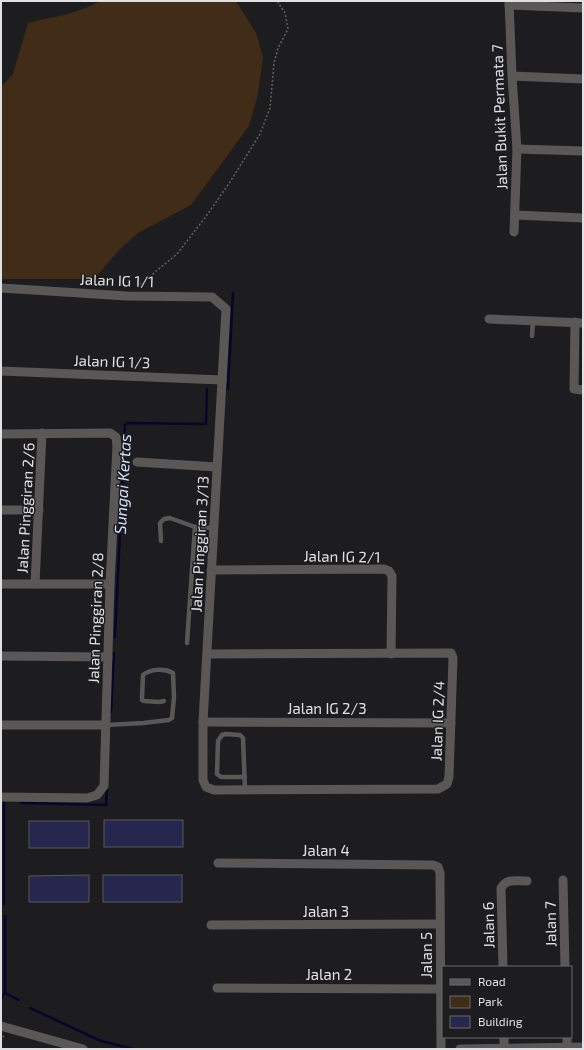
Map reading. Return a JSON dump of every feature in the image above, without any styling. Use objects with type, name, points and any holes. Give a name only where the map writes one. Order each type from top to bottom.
[{"type":"street","points":[[509,3],[583,8]]},
{"type":"street","name":"Jalan Bukit Permata 7","points":[[509,3],[517,149],[514,232]]},
{"type":"street","points":[[512,76],[583,79]]},
{"type":"street","points":[[517,149],[583,151]]},
{"type":"street","points":[[515,215],[583,218]]},
{"type":"street","name":"Jalan IG 1/1","points":[[1,288],[126,296],[212,297],[226,309]]},
{"type":"street","name":"Jalan Pinggiran 3/13","points":[[203,780],[203,722],[226,309]]},
{"type":"street","points":[[489,319],[579,323],[579,390]]},
{"type":"street","name":"Jalan IG 1/3","points":[[1,371],[222,380]]},
{"type":"street","points":[[1,434],[42,433]]},
{"type":"street","name":"Jalan Pinggiran 2/8","points":[[1,797],[88,798],[97,795],[104,786],[110,584],[117,446],[116,438],[110,433],[42,433]]},
{"type":"street","name":"Jalan Pinggiran 2/6","points":[[35,584],[42,433]]},
{"type":"street","points":[[137,462],[217,467]]},
{"type":"street","points":[[1,510],[38,510]]},
{"type":"street","name":"Jalan IG 2/1","points":[[211,570],[384,569],[389,571],[392,576],[391,654]]},
{"type":"street","points":[[1,584],[110,584]]},
{"type":"street","name":"Jalan IG 2/4","points":[[203,780],[206,787],[214,790],[438,789],[447,784],[449,777],[451,722],[453,658],[451,653],[207,654]]},
{"type":"street","points":[[1,656],[108,657]]},
{"type":"street","name":"Jalan IG 2/3","points":[[203,722],[451,722]]},
{"type":"street","points":[[1,725],[106,725]]},
{"type":"street","name":"Jalan 4","points":[[218,863],[433,865]]},
{"type":"street","name":"Jalan 5","points":[[433,865],[438,867],[440,873],[441,1049]]},
{"type":"street","name":"Jalan 7","points":[[563,880],[565,966]]},
{"type":"street","name":"Jalan 6","points":[[503,966],[501,888],[504,883],[508,881],[527,881]]},
{"type":"street","name":"Jalan 3","points":[[211,925],[440,924]]},
{"type":"street","name":"Jalan 2","points":[[217,988],[440,989]]},
{"type":"street","points":[[1,1026],[82,1049]]},
{"type":"street","points":[[504,1038],[504,1048]]},
{"type":"street","points":[[567,1038],[567,1048]]},
{"type":"street","points":[[460,1049],[583,1047]]},
{"type":"lane","points":[[532,321],[532,336]]},
{"type":"lane","points":[[161,541],[160,523],[170,518],[195,527],[214,528]]},
{"type":"lane","points":[[188,643],[195,527]]},
{"type":"lane","points":[[106,725],[143,723],[169,720],[172,718],[174,697],[173,673],[157,670],[145,673],[143,675],[142,682],[142,700],[159,702],[164,701]]},
{"type":"lane","points":[[245,777],[222,777],[217,774],[218,741],[222,735],[240,735],[243,738],[245,777],[245,790]]},
{"type":"path","points":[[126,296],[177,254],[230,182],[260,134],[270,108],[276,55],[288,28],[285,13],[278,1]]},
{"type":"green space","points":[[100,1],[236,1],[256,33],[263,57],[258,94],[249,126],[191,205],[138,233],[119,250],[94,279],[1,279],[1,87],[13,74],[28,23],[74,12]]},
{"type":"building","points":[[104,820],[183,820],[183,847],[104,847]]},
{"type":"building","points":[[29,821],[89,821],[89,848],[29,848]]},
{"type":"building","points":[[89,875],[89,902],[29,902],[29,876]]},
{"type":"building","points":[[103,875],[182,875],[182,902],[103,902]]},
{"type":"waterway","name":"Sungai Kertas","points":[[228,389],[233,293]]},
{"type":"waterway","name":"Sungai Kertas","points":[[115,637],[125,425],[127,423],[206,424],[207,389]]},
{"type":"waterway","points":[[111,712],[114,653]]},
{"type":"waterway","name":"Sungai Kertas","points":[[21,803],[106,805],[107,787]]},
{"type":"waterway","name":"Sungai Kertas","points":[[4,803],[4,904]]},
{"type":"waterway","name":"Sungai Kertas","points":[[1,998],[5,993],[5,916]]},
{"type":"waterway","points":[[5,993],[19,1000]]},
{"type":"waterway","points":[[30,1008],[101,1041],[133,1049]]}]
